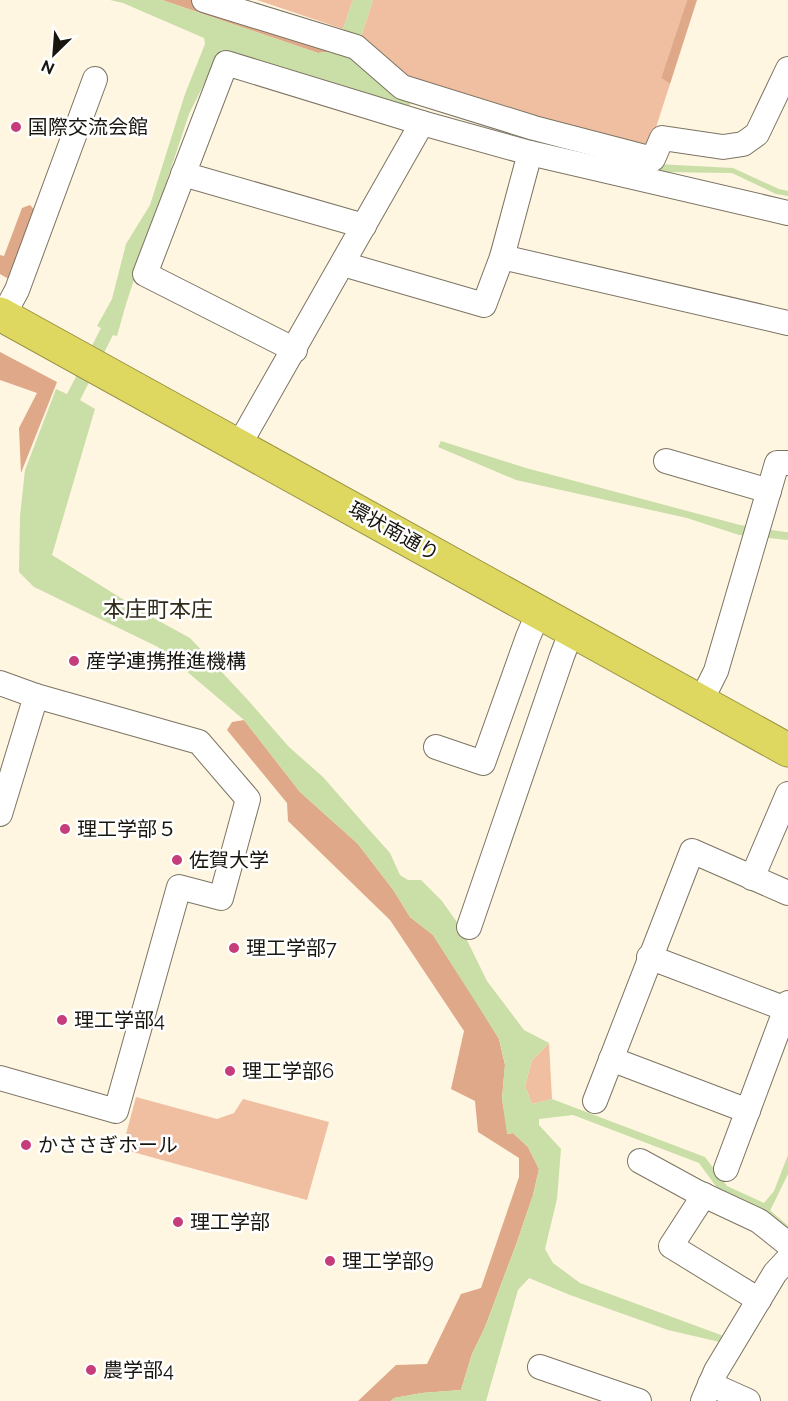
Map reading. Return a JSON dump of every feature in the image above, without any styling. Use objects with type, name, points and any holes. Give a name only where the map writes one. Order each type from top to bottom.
[{"type":"highway","name":"環状南通り","points":[[2,315],[788,750]]},
{"type":"street","points":[[204,0],[346,44],[402,87],[534,128],[653,159],[662,138],[723,147],[742,144],[757,134],[788,69]]},
{"type":"street","points":[[295,350],[146,274],[226,63],[422,123],[530,153],[788,213]]},
{"type":"street","points":[[2,315],[17,291],[95,79]]},
{"type":"street","points":[[239,445],[422,123]]},
{"type":"street","points":[[343,264],[484,304],[502,257],[530,153]]},
{"type":"street","points":[[183,174],[364,226]]},
{"type":"street","points":[[502,257],[788,322]]},
{"type":"street","points":[[666,461],[769,491]]},
{"type":"street","points":[[701,701],[716,671],[777,463],[788,463]]},
{"type":"street","points":[[436,747],[483,763],[539,611]]},
{"type":"street","points":[[469,927],[572,630]]},
{"type":"street","points":[[0,683],[36,696],[199,742],[248,800],[221,898],[179,887],[116,1111],[0,1078]]},
{"type":"street","points":[[0,814],[36,696]]},
{"type":"street","points":[[752,878],[788,794]]},
{"type":"street","points":[[595,1101],[692,851],[788,893]]},
{"type":"street","points":[[649,957],[787,1006],[726,1169]]},
{"type":"street","points":[[611,1059],[748,1111]]},
{"type":"street","points":[[640,1161],[759,1221],[788,1244]]},
{"type":"street","points":[[704,1195],[671,1246],[759,1300]]},
{"type":"street","points":[[748,1401],[706,1392],[775,1273],[788,1259]]},
{"type":"street","points":[[540,1367],[639,1401]]},
{"type":"shaded area","points":[[110,0],[162,0],[318,53],[340,50],[346,32],[343,29],[353,0],[373,0],[362,34],[356,36],[403,92],[657,164],[733,168],[788,191],[788,196],[776,194],[732,173],[658,172],[411,103],[408,107],[221,50],[189,114],[117,336],[113,335],[80,400],[95,409],[52,555],[148,615],[190,638],[289,747],[323,777],[390,853],[400,875],[408,880],[421,880],[442,901],[461,928],[487,981],[524,1030],[549,1043],[532,1060],[525,1086],[532,1104],[552,1099],[705,1157],[727,1186],[764,1203],[774,1191],[788,1155],[788,1174],[768,1215],[720,1192],[699,1163],[573,1115],[539,1119],[539,1125],[561,1149],[557,1199],[545,1249],[553,1263],[580,1283],[729,1338],[724,1343],[668,1330],[529,1278],[518,1290],[486,1401],[391,1401],[394,1398],[422,1393],[461,1390],[472,1354],[485,1327],[533,1195],[539,1169],[528,1147],[513,1133],[507,1134],[502,1099],[505,1064],[499,1039],[433,935],[410,917],[394,891],[358,844],[300,792],[244,720],[158,647],[34,587],[19,572],[20,516],[25,470],[56,389],[67,394],[101,328],[97,326],[112,299],[126,244],[150,205],[185,94],[205,44],[204,38],[123,3]]},
{"type":"shaded area","points":[[162,0],[191,0],[340,50],[318,53]]},
{"type":"shaded area","points":[[257,0],[353,0],[343,29]]},
{"type":"shaded area","points":[[373,0],[687,0],[661,78],[670,84],[648,152],[410,86],[357,39],[362,34]]},
{"type":"shaded area","points":[[687,0],[697,0],[670,84],[661,78]]},
{"type":"shaded area","points":[[30,205],[36,211],[12,281],[0,274],[0,255],[4,256],[22,208]]},
{"type":"shaded area","points":[[0,352],[57,382],[21,473],[19,428],[37,393],[0,380]]},
{"type":"shaded area","points":[[441,441],[526,468],[740,525],[788,532],[788,540],[739,535],[687,518],[516,480],[438,447]]},
{"type":"shaded area","points":[[244,720],[300,792],[358,844],[394,891],[410,917],[433,935],[499,1039],[505,1065],[502,1099],[508,1134],[513,1133],[528,1147],[539,1169],[517,1242],[485,1327],[472,1354],[461,1390],[422,1393],[394,1398],[391,1401],[358,1401],[396,1365],[427,1364],[461,1294],[481,1288],[519,1177],[519,1158],[478,1132],[475,1101],[451,1089],[464,1031],[390,920],[288,821],[287,803],[227,730],[232,722]]},
{"type":"shaded area","points":[[549,1043],[552,1099],[532,1104],[525,1086],[532,1060]]},
{"type":"shaded area","points":[[136,1097],[217,1119],[234,1113],[243,1099],[329,1122],[307,1200],[122,1149]]},
{"type":"waterway","points":[[764,1209],[786,1228]]},
{"type":"place","name":"国際交流会館","points":[[16,127]]},
{"type":"place","name":"産学連携推進機構","points":[[74,661]]},
{"type":"place","name":"理工学部５","points":[[65,829]]},
{"type":"place","name":"佐賀大学","points":[[177,860]]},
{"type":"place","name":"理工学部7","points":[[234,948]]},
{"type":"place","name":"理工学部4","points":[[62,1020]]},
{"type":"place","name":"理工学部6","points":[[230,1071]]},
{"type":"place","name":"かささぎホール","points":[[26,1145]]},
{"type":"place","name":"理工学部","points":[[178,1222]]},
{"type":"place","name":"理工学部9","points":[[330,1261]]},
{"type":"place","name":"農学部4","points":[[91,1370]]},
{"type":"district","name":"本庄町本庄","points":[[158,609]]}]
